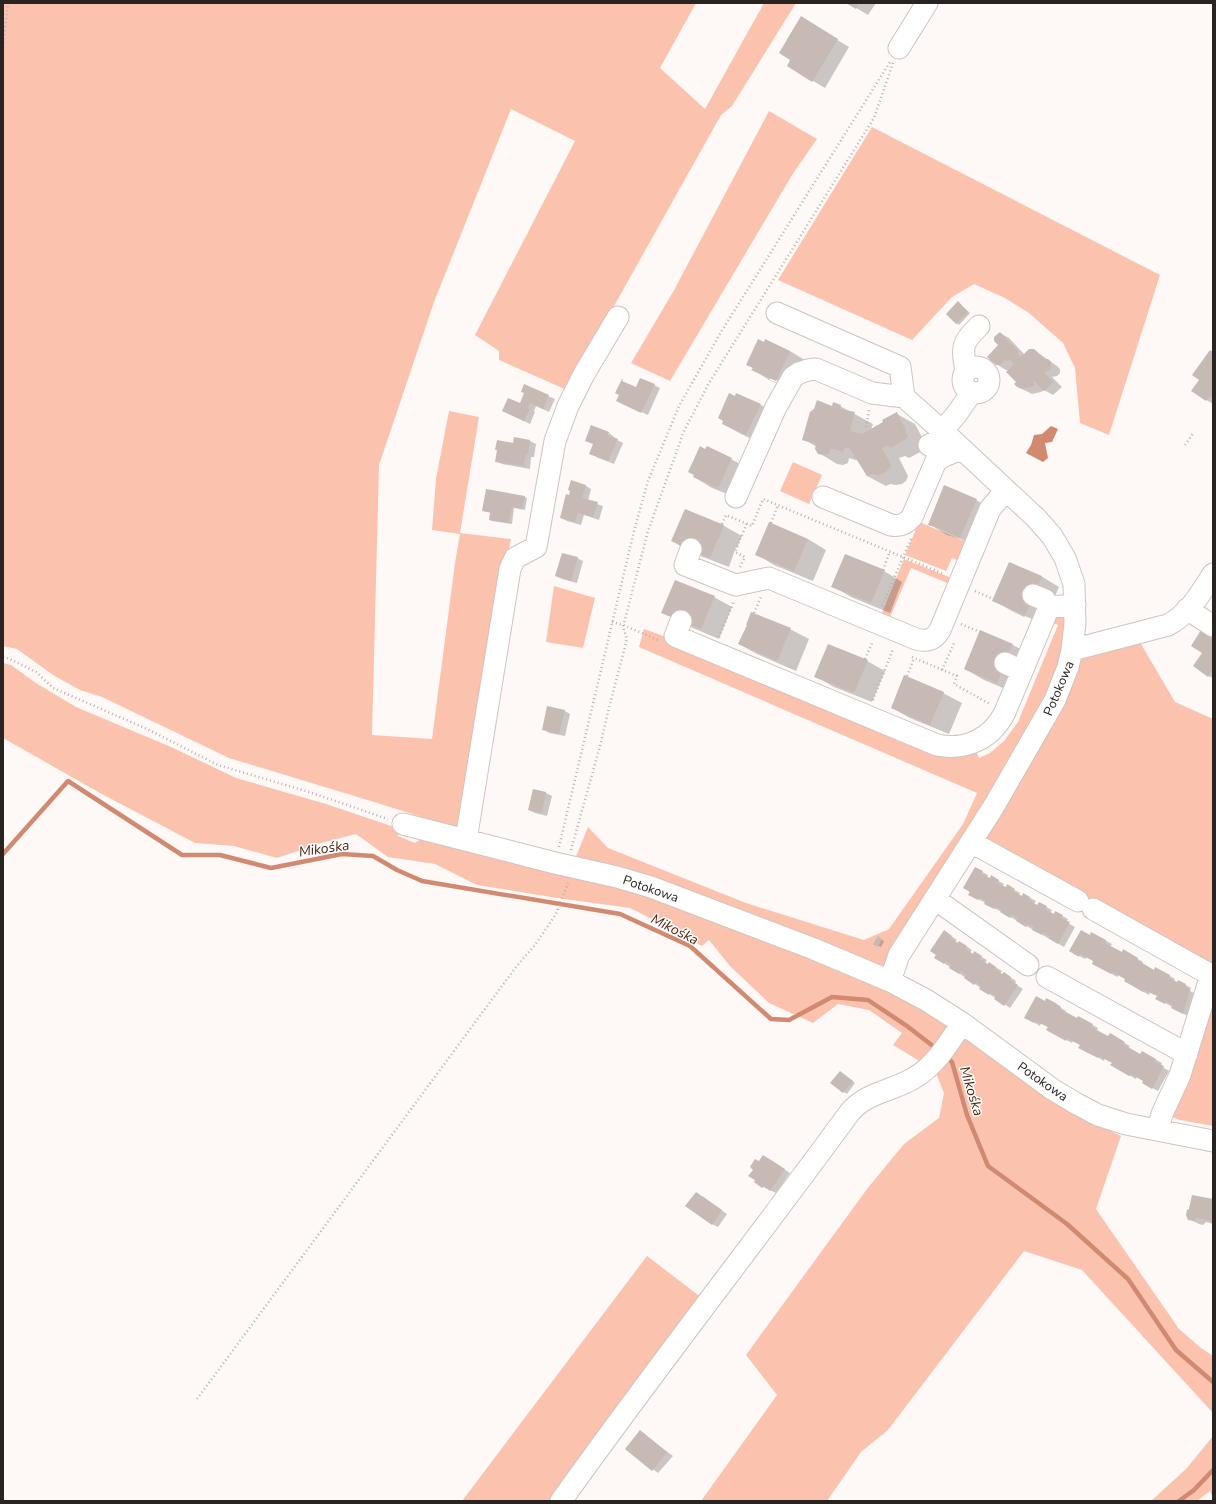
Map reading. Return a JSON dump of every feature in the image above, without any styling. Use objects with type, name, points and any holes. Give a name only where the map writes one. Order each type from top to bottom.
[{"type":"street","points":[[895,54],[927,3]]},
{"type":"street","points":[[736,497],[776,407],[793,377],[799,373],[816,369],[872,393],[904,397],[900,367],[777,313]]},
{"type":"street","points":[[466,840],[510,569],[515,558],[536,547],[554,440],[568,406],[584,374],[618,317]]},
{"type":"street","points":[[823,497],[891,525],[901,526],[912,517],[936,461],[944,456],[946,440],[956,415],[972,392],[967,390],[963,381],[966,372],[963,353],[964,343],[979,326]]},
{"type":"street","name":"Potokowa","points":[[890,981],[899,955],[1028,750],[1055,700],[1068,667],[1072,650],[1076,605],[1074,584],[1066,558],[1052,536],[1036,518],[1006,490],[946,440],[904,397]]},
{"type":"street","points":[[691,550],[685,565],[733,584],[736,585],[768,578],[848,602],[872,634],[922,641],[934,638],[940,630],[976,522],[990,509],[1006,490]]},
{"type":"street","points":[[1072,650],[1168,625],[1178,619],[1196,600],[1213,574]]},
{"type":"street","points":[[678,628],[908,724],[937,745],[947,747],[964,746],[973,743],[984,737],[996,727],[1004,714],[1014,667],[1041,601],[1076,605]]},
{"type":"street","points":[[1187,609],[1213,626]]},
{"type":"street","name":"Potokowa","points":[[403,824],[618,877],[650,887],[814,949],[890,981],[926,1000],[962,1023],[1052,1089],[1076,1104],[1098,1115],[1126,1124],[1213,1141]]},
{"type":"street","points":[[971,842],[1211,975],[1180,1075],[1162,1114],[1158,1130]]},
{"type":"street","points":[[935,900],[1028,965]]},
{"type":"street","points":[[1047,977],[1187,1054]]},
{"type":"street","points":[[562,1501],[614,1427],[724,1283],[857,1104],[913,1079],[924,1072],[935,1060],[962,1023]]},
{"type":"path","points":[[3,46],[8,3]]},
{"type":"path","points":[[561,864],[612,622],[648,481],[679,406],[721,332],[895,54]]},
{"type":"path","points":[[561,864],[578,821],[599,752],[627,639],[623,625],[648,531],[684,431],[708,383],[874,118],[895,54]]},
{"type":"path","points":[[1185,445],[1194,432]]},
{"type":"path","points":[[722,524],[726,515],[752,526],[763,499],[937,571]]},
{"type":"path","points":[[771,523],[778,505]]},
{"type":"path","points":[[742,563],[745,557],[735,552],[747,523]]},
{"type":"path","points":[[865,659],[872,634],[906,549]]},
{"type":"path","points":[[883,570],[890,551]]},
{"type":"path","points":[[754,613],[768,578]]},
{"type":"path","points":[[975,591],[993,599]]},
{"type":"path","points":[[722,629],[735,598]]},
{"type":"path","points":[[612,622],[667,643],[678,628]]},
{"type":"path","points":[[961,624],[980,632]]},
{"type":"path","points":[[872,634],[880,644]]},
{"type":"path","points":[[876,693],[893,649],[887,646]]},
{"type":"path","points":[[907,655],[957,676],[954,684],[990,704]]},
{"type":"path","points":[[3,657],[36,672],[54,688],[147,729],[218,764],[309,792],[403,824]]},
{"type":"path","points":[[907,676],[914,658]]},
{"type":"path","points":[[197,1399],[516,967],[535,945],[556,914],[563,897]]},
{"type":"shaded area","points":[[3,3],[696,3],[660,68],[705,109],[764,3],[796,3],[732,106],[721,115],[567,390],[499,360],[499,351],[475,335],[575,141],[511,109],[434,302],[379,465],[372,735],[432,739],[460,534],[432,530],[436,479],[449,411],[479,417],[460,533],[511,539],[489,655],[462,832],[416,815],[229,758],[102,697],[80,690],[53,675],[17,649],[3,646]]},
{"type":"shaded area","points":[[769,111],[817,139],[792,175],[670,381],[631,363],[673,292]]},
{"type":"shaded area","points":[[872,127],[1160,275],[1109,435],[1080,423],[1075,368],[1063,343],[1029,313],[1005,298],[974,284],[952,297],[912,340],[778,280]]},
{"type":"shaded area","points":[[1051,426],[1058,429],[1052,442],[1045,443],[1048,458],[1043,462],[1026,453],[1031,445],[1034,435],[1042,434]]},
{"type":"shaded area","points":[[793,462],[822,475],[809,504],[780,491]]},
{"type":"shaded area","points":[[919,522],[969,543],[962,562],[952,558],[946,571],[905,555]]},
{"type":"shaded area","points":[[904,559],[954,579],[952,585],[911,568],[888,622],[880,618]]},
{"type":"shaded area","points":[[554,586],[595,598],[583,648],[546,642]]},
{"type":"shaded area","points":[[1063,615],[1071,619],[1054,687],[928,898],[880,971],[575,859],[588,827],[608,848],[746,903],[864,940],[889,929],[963,824],[977,793],[639,647],[644,629],[975,748],[979,758],[990,753],[1004,741],[1018,722],[1058,625],[1048,621],[1050,617]]},
{"type":"shaded area","points":[[1138,639],[1175,702],[1213,719],[1213,970],[1202,962],[982,841],[1076,654]]},
{"type":"shaded area","points":[[3,663],[11,665],[36,683],[76,707],[171,747],[236,778],[326,804],[397,828],[398,836],[415,843],[426,836],[656,897],[723,922],[848,975],[906,997],[951,1027],[926,1065],[893,1045],[902,1033],[869,1010],[838,1004],[813,1023],[769,1003],[730,966],[709,940],[702,946],[630,908],[477,885],[435,864],[388,857],[356,834],[321,843],[277,858],[234,846],[195,843],[100,793],[3,738]]},
{"type":"shaded area","points":[[1213,988],[1213,1126],[1180,1120],[1166,1115]]},
{"type":"shaded area","points":[[960,1035],[1080,1116],[1121,1136],[1096,1209],[1179,1329],[1213,1356],[1213,1413],[1082,1270],[1024,1251],[888,1430],[861,1452],[827,1501],[701,1501],[777,1395],[746,1355],[867,1189],[904,1144],[939,1118],[944,1093],[936,1073]]},
{"type":"shaded area","points":[[647,1256],[702,1298],[552,1501],[462,1501]]},
{"type":"shaded area","points":[[1213,1436],[1213,1498],[1210,1491],[1197,1501],[1151,1501],[1187,1468]]},
{"type":"building","points":[[846,3],[859,3],[856,9]]},
{"type":"building","points":[[801,16],[838,39],[812,82],[787,66],[790,60],[779,53]]},
{"type":"building","points":[[958,301],[968,312],[956,324],[946,314]]},
{"type":"building","points":[[1000,332],[1019,352],[1017,353],[1021,357],[1029,349],[1034,349],[1045,359],[1048,359],[1051,362],[1051,368],[1044,372],[1053,382],[1044,391],[1034,381],[1033,382],[1035,385],[1032,387],[1022,389],[1017,387],[1014,384],[1016,382],[1006,372],[1014,364],[1010,360],[1005,360],[1000,365],[996,365],[987,357],[998,345],[994,341],[994,337]]},
{"type":"building","points":[[758,339],[764,342],[765,339],[790,351],[776,381],[751,370],[753,368],[746,365]]},
{"type":"building","points":[[1210,350],[1213,352],[1213,398],[1210,396],[1206,401],[1191,391],[1199,380],[1192,375]]},
{"type":"building","points":[[640,378],[655,384],[641,413],[616,401],[619,395],[615,393],[622,379],[622,381],[636,387]]},
{"type":"building","points":[[524,384],[549,395],[543,409],[530,403],[528,407],[530,408],[524,421],[502,411],[508,398],[520,403],[524,393],[521,392]]},
{"type":"building","points":[[729,393],[735,396],[736,393],[761,404],[746,435],[722,424],[723,421],[718,418]]},
{"type":"building","points":[[817,400],[832,406],[833,402],[841,405],[840,409],[855,412],[850,431],[862,434],[883,422],[882,420],[897,412],[908,438],[890,448],[888,445],[882,448],[891,465],[888,470],[883,474],[872,474],[867,476],[850,449],[845,447],[843,452],[831,448],[829,453],[824,455],[818,454],[815,449],[816,444],[802,440],[810,412],[814,409]]},
{"type":"building","points":[[591,425],[609,432],[608,435],[618,439],[608,461],[589,454],[593,444],[585,441]]},
{"type":"building","points":[[514,437],[530,440],[528,455],[526,454],[525,458],[529,459],[525,459],[524,465],[526,466],[495,462],[497,440],[513,443]]},
{"type":"building","points":[[700,446],[705,449],[707,446],[732,458],[718,488],[693,477],[694,475],[688,472]]},
{"type":"building","points":[[571,480],[586,485],[582,498],[598,502],[593,517],[578,513],[575,522],[560,518],[566,494],[569,495],[570,491],[568,490]]},
{"type":"building","points":[[944,485],[977,499],[960,538],[928,525]]},
{"type":"building","points":[[486,489],[525,496],[522,509],[512,507],[509,523],[489,520],[490,512],[482,511]]},
{"type":"building","points":[[685,509],[724,525],[710,558],[671,541]]},
{"type":"building","points":[[769,522],[808,539],[794,571],[755,555]]},
{"type":"building","points":[[562,553],[578,557],[571,581],[555,576]]},
{"type":"building","points":[[845,554],[885,570],[871,603],[831,587]]},
{"type":"building","points":[[1009,562],[1042,576],[1025,615],[992,601]]},
{"type":"building","points":[[675,580],[715,596],[701,629],[661,613]]},
{"type":"building","points":[[751,612],[791,628],[777,661],[738,644]]},
{"type":"building","points":[[980,630],[1013,644],[997,683],[964,669]]},
{"type":"building","points":[[1201,630],[1213,638],[1213,673],[1211,672],[1208,677],[1193,666],[1202,653],[1191,646]]},
{"type":"building","points":[[828,644],[868,660],[854,693],[814,677]]},
{"type":"building","points":[[904,675],[944,692],[930,725],[891,708]]},
{"type":"building","points":[[547,706],[565,710],[559,734],[542,730]]},
{"type":"building","points":[[533,789],[546,792],[542,813],[528,810]]},
{"type":"building","points":[[975,867],[983,871],[981,874],[990,878],[991,875],[999,880],[997,883],[1006,887],[1007,884],[1015,889],[1013,891],[1022,896],[1023,893],[1030,897],[1029,900],[1037,905],[1039,902],[1047,906],[1045,909],[1054,914],[1055,911],[1063,915],[1061,918],[1070,922],[1058,944],[1048,938],[1050,936],[1043,933],[1042,935],[1032,930],[1034,927],[1028,924],[1026,927],[1016,921],[1018,918],[1012,915],[1010,918],[1000,912],[1002,910],[996,907],[994,909],[984,904],[986,901],[980,898],[978,900],[968,895],[970,892],[963,888]]},
{"type":"building","points":[[944,930],[952,936],[950,938],[967,946],[965,948],[973,954],[974,951],[982,956],[980,959],[988,964],[989,962],[1002,974],[1004,972],[1011,977],[1010,980],[1018,985],[1004,1006],[994,999],[996,996],[990,993],[989,995],[979,989],[981,986],[976,982],[974,985],[964,978],[966,975],[961,972],[959,974],[949,968],[951,965],[946,961],[944,964],[934,958],[936,955],[930,951]]},
{"type":"building","points":[[1081,930],[1090,935],[1091,932],[1106,940],[1105,943],[1122,952],[1123,949],[1138,958],[1137,960],[1154,970],[1155,967],[1170,975],[1169,978],[1186,984],[1185,986],[1190,990],[1183,1014],[1171,1008],[1173,1005],[1166,1002],[1165,1004],[1155,999],[1157,996],[1144,990],[1143,992],[1124,981],[1125,979],[1112,972],[1111,974],[1092,964],[1093,961],[1080,954],[1079,957],[1069,951]]},
{"type":"building","points":[[878,936],[882,939],[878,947],[873,944]]},
{"type":"building","points":[[1036,996],[1045,1001],[1046,998],[1054,1002],[1061,1007],[1060,1009],[1093,1024],[1091,1027],[1108,1036],[1110,1033],[1125,1042],[1123,1044],[1140,1054],[1142,1051],[1156,1059],[1155,1062],[1164,1066],[1152,1089],[1142,1083],[1143,1081],[1131,1074],[1129,1076],[1110,1065],[1112,1063],[1078,1048],[1080,1045],[1067,1038],[1066,1041],[1046,1030],[1048,1027],[1024,1018]]},
{"type":"building","points":[[840,1071],[853,1081],[843,1093],[830,1083]]},
{"type":"building","points":[[763,1155],[785,1169],[770,1191],[764,1186],[762,1188],[754,1182],[755,1180],[748,1176],[753,1170],[750,1167],[755,1159],[759,1161]]},
{"type":"building","points":[[696,1192],[722,1210],[712,1225],[685,1206]]},
{"type":"building","points":[[1192,1195],[1213,1199],[1213,1223],[1208,1220],[1196,1218],[1194,1221],[1188,1220],[1186,1215]]},
{"type":"building","points":[[640,1430],[667,1452],[652,1471],[625,1449]]},
{"type":"waterway","name":"Mikośka","points":[[3,854],[68,781],[182,855],[220,855],[271,868],[342,854],[373,856],[397,870],[422,881],[620,914],[690,946],[771,1019],[789,1020],[832,997],[868,1000],[907,1026],[938,1050]]},
{"type":"waterway","name":"Mikośka","points":[[945,1056],[952,1062],[967,1115],[988,1166],[1067,1224],[1128,1279],[1176,1350],[1213,1382]]},
{"type":"waterway","points":[[1179,1501],[1194,1490],[1213,1470]]}]
